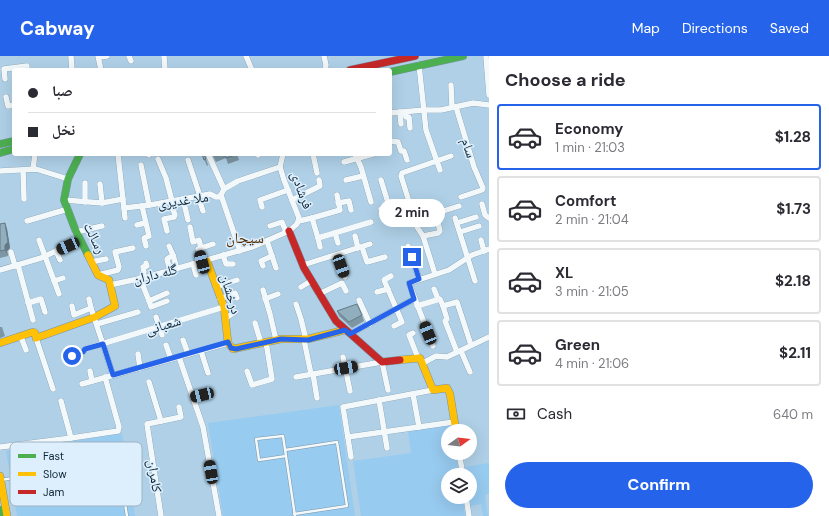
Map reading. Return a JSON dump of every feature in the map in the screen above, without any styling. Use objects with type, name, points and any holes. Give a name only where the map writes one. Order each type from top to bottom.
[{"type":"street","points":[[71,56],[72,68]]},
{"type":"street","points":[[101,68],[99,56],[107,56]]},
{"type":"street","points":[[164,56],[165,68]]},
{"type":"street","points":[[246,56],[251,68]]},
{"type":"street","points":[[356,68],[382,60],[416,56],[419,65],[426,130],[440,170]]},
{"type":"street","points":[[392,72],[463,56]]},
{"type":"street","points":[[486,56],[489,95]]},
{"type":"street","points":[[326,57],[326,68]]},
{"type":"street","points":[[5,79],[4,68],[18,68],[27,66]]},
{"type":"street","points":[[451,85],[454,107]]},
{"type":"street","points":[[6,97],[8,106],[12,105]]},
{"type":"street","points":[[392,112],[424,108],[442,110],[473,103],[489,105]]},
{"type":"street","name":"سام","points":[[454,107],[474,167],[483,188],[482,190],[461,197]]},
{"type":"street","points":[[392,112],[402,112],[424,108]]},
{"type":"street","points":[[401,124],[402,112]]},
{"type":"street","points":[[402,112],[406,117],[409,117],[410,128]]},
{"type":"street","points":[[0,144],[12,141]]},
{"type":"street","points":[[392,143],[398,142],[402,151],[404,151],[407,160]]},
{"type":"street","points":[[0,153],[12,150]]},
{"type":"street","points":[[33,169],[35,156]]},
{"type":"street","points":[[79,156],[68,178],[64,200],[102,203],[123,199]]},
{"type":"street","points":[[118,156],[125,218]]},
{"type":"street","points":[[209,156],[224,189]]},
{"type":"street","name":"فرشادی","points":[[240,251],[288,232],[299,221],[280,167],[283,156]]},
{"type":"street","points":[[313,156],[317,173]]},
{"type":"street","points":[[344,162],[356,156],[375,156]]},
{"type":"street","points":[[356,156],[371,202]]},
{"type":"street","points":[[435,274],[423,236],[417,227],[401,178],[402,173],[451,156]]},
{"type":"street","points":[[158,159],[166,178],[174,215],[174,217],[164,219],[167,231]]},
{"type":"street","points":[[188,160],[203,211]]},
{"type":"street","points":[[141,165],[149,205]]},
{"type":"street","name":"ملا غدیری","points":[[124,208],[210,194],[216,197],[221,195],[224,189],[238,181],[280,167]]},
{"type":"street","points":[[0,171],[33,169],[68,178]]},
{"type":"street","points":[[23,170],[24,199]]},
{"type":"street","points":[[346,180],[363,176]]},
{"type":"street","points":[[292,200],[320,186],[319,180]]},
{"type":"street","points":[[381,180],[389,206]]},
{"type":"street","points":[[85,183],[85,202]]},
{"type":"street","points":[[100,184],[102,203]]},
{"type":"street","points":[[315,188],[319,195]]},
{"type":"street","points":[[262,207],[260,200],[288,190]]},
{"type":"street","points":[[221,195],[240,251]]},
{"type":"street","points":[[299,221],[340,210],[337,195]]},
{"type":"street","points":[[183,199],[188,220]]},
{"type":"street","name":"رسالت","points":[[64,200],[76,232],[98,275],[107,279],[110,285]]},
{"type":"street","points":[[338,203],[349,201],[351,210]]},
{"type":"street","points":[[482,204],[485,216],[489,218]]},
{"type":"street","points":[[142,206],[149,236],[144,238],[146,246]]},
{"type":"street","points":[[381,209],[389,206],[395,208],[400,221],[413,214]]},
{"type":"street","points":[[416,221],[459,206]]},
{"type":"street","points":[[27,221],[68,209]]},
{"type":"street","points":[[476,216],[456,221],[476,281]]},
{"type":"street","points":[[312,218],[320,247]]},
{"type":"street","points":[[423,236],[438,233],[440,231],[437,219]]},
{"type":"street","points":[[270,226],[282,222],[303,265],[336,321],[382,362],[388,390]]},
{"type":"street","points":[[318,238],[371,222]]},
{"type":"street","points":[[136,225],[145,223]]},
{"type":"street","points":[[76,232],[102,226]]},
{"type":"street","points":[[460,232],[479,226]]},
{"type":"street","points":[[190,227],[193,242],[199,240],[201,248],[198,249],[204,261]]},
{"type":"street","points":[[335,233],[338,243]]},
{"type":"street","points":[[355,236],[367,262],[385,257]]},
{"type":"street","points":[[39,240],[59,294]]},
{"type":"street","points":[[0,270],[45,256],[80,240]]},
{"type":"street","points":[[433,346],[409,283],[449,270],[472,255],[487,250],[481,240]]},
{"type":"street","points":[[267,241],[276,268]]},
{"type":"street","points":[[201,248],[213,244]]},
{"type":"street","points":[[303,265],[370,244]]},
{"type":"street","points":[[169,246],[173,255],[176,269]]},
{"type":"street","points":[[408,246],[419,279]]},
{"type":"street","points":[[98,275],[118,270],[119,267],[115,252],[133,248]]},
{"type":"street","points":[[56,251],[60,260]]},
{"type":"street","name":"گله داران","points":[[110,285],[170,271],[240,251]]},
{"type":"street","points":[[11,252],[32,320]]},
{"type":"street","points":[[170,271],[167,259],[173,255]]},
{"type":"street","points":[[223,255],[226,264],[233,264]]},
{"type":"street","points":[[337,255],[345,276]]},
{"type":"street","points":[[263,266],[261,261],[272,256]]},
{"type":"street","points":[[91,262],[106,259]]},
{"type":"street","name":"درخشان","points":[[204,261],[224,307],[228,342]]},
{"type":"street","points":[[146,263],[147,266],[143,267],[144,272],[141,278],[151,307],[167,300]]},
{"type":"street","points":[[193,264],[196,275]]},
{"type":"street","points":[[391,276],[384,280],[402,322],[394,326]]},
{"type":"street","points":[[54,281],[63,278]]},
{"type":"street","points":[[216,287],[237,280]]},
{"type":"street","points":[[302,287],[312,281]]},
{"type":"street","points":[[319,294],[342,283],[346,291]]},
{"type":"street","points":[[96,321],[115,306],[110,285]]},
{"type":"street","points":[[377,292],[388,289]]},
{"type":"street","points":[[434,289],[438,300]]},
{"type":"street","points":[[263,290],[276,340]]},
{"type":"street","points":[[149,301],[167,293]]},
{"type":"street","points":[[220,298],[235,293],[237,298]]},
{"type":"street","points":[[265,298],[278,294]]},
{"type":"street","points":[[28,303],[41,299],[45,312]]},
{"type":"street","points":[[89,299],[113,375]]},
{"type":"street","points":[[82,384],[228,342],[231,348],[236,349],[276,340],[305,340],[348,332],[370,324],[414,299]]},
{"type":"street","points":[[417,306],[441,299],[447,319],[445,321],[470,372]]},
{"type":"street","points":[[359,300],[370,324]]},
{"type":"street","points":[[443,306],[455,302],[458,304],[471,345]]},
{"type":"street","points":[[296,304],[301,319],[317,398]]},
{"type":"street","points":[[72,306],[74,315],[91,308]]},
{"type":"street","name":"شعبانی","points":[[72,356],[83,352],[85,349],[224,307]]},
{"type":"street","points":[[36,338],[96,321],[138,312]]},
{"type":"street","points":[[226,318],[235,312]]},
{"type":"street","points":[[156,317],[162,335]]},
{"type":"street","points":[[247,371],[252,385],[274,381],[263,343],[255,323]]},
{"type":"street","points":[[0,343],[34,332],[53,389]]},
{"type":"street","points":[[413,333],[409,335],[421,360],[432,390]]},
{"type":"street","points":[[21,337],[26,350]]},
{"type":"street","points":[[296,377],[382,362],[421,360],[436,356],[447,357],[489,337]]},
{"type":"street","points":[[183,340],[188,354]]},
{"type":"street","points":[[166,345],[171,359]]},
{"type":"street","points":[[201,351],[208,374]]},
{"type":"street","points":[[138,354],[140,368]]},
{"type":"street","points":[[179,357],[203,427],[219,516]]},
{"type":"street","points":[[343,357],[350,391]]},
{"type":"street","points":[[90,371],[92,381]]},
{"type":"street","points":[[39,442],[119,430],[105,377]]},
{"type":"street","points":[[149,382],[161,420]]},
{"type":"street","points":[[348,438],[454,422],[450,394],[447,388],[343,407],[351,457]]},
{"type":"street","points":[[193,397],[211,393]]},
{"type":"street","points":[[414,394],[419,427]]},
{"type":"street","points":[[379,400],[387,448]]},
{"type":"street","points":[[61,401],[71,438]]},
{"type":"street","name":"کامران","points":[[161,516],[147,424],[182,416],[179,407]]},
{"type":"street","points":[[0,447],[10,446]]},
{"type":"street","points":[[0,478],[7,516]]},
{"type":"street","points":[[467,504],[469,516]]},
{"type":"street","points":[[0,510],[1,516]]},
{"type":"lane","points":[[285,450],[337,442],[347,506],[295,515],[286,456],[285,450],[283,436],[256,439],[259,460],[286,456]]},
{"type":"lane","points":[[0,478],[10,477]]},
{"type":"lane","points":[[125,506],[127,516]]},
{"type":"path","points":[[326,57],[336,56]]},
{"type":"shaded area","points":[[339,405],[355,516],[223,516],[208,423]]},
{"type":"shaded area","points":[[441,426],[441,460],[457,460],[458,468],[441,468],[441,504],[464,504],[465,516],[361,516],[353,461],[411,453],[408,431]]},
{"type":"shaded area","points":[[122,433],[123,442],[64,442]]},
{"type":"shaded area","points":[[10,450],[10,475],[6,451]]},
{"type":"shaded area","points":[[489,463],[489,494],[485,495],[488,516],[483,516],[481,504],[470,506],[470,504],[477,504],[477,468],[464,467]]},
{"type":"shaded area","points":[[15,506],[133,506],[135,516],[17,516]]},
{"type":"building","points":[[5,223],[8,242],[5,245],[5,250],[0,251],[0,224]]},
{"type":"building","points":[[357,304],[362,315],[349,322],[337,311]]},
{"type":"traffic: fast","points":[[392,72],[463,56]]},
{"type":"traffic: fast","points":[[0,144],[12,141]]},
{"type":"traffic: fast","points":[[0,153],[12,150]]},
{"type":"traffic: fast","points":[[79,156],[68,179],[64,200],[75,229],[88,255]]},
{"type":"traffic: fast","points":[[0,510],[1,516]]},
{"type":"traffic: slow","points":[[0,343],[33,332],[35,333],[36,338],[95,317],[115,306],[109,280],[98,275],[88,255]]},
{"type":"traffic: slow","points":[[207,261],[224,307],[228,343],[233,349],[281,339],[308,339],[345,330]]},
{"type":"traffic: slow","points":[[400,360],[420,358],[433,390],[447,388],[450,394],[455,424]]},
{"type":"traffic: slow","points":[[0,476],[7,516]]},
{"type":"traffic: jam","points":[[359,68],[415,56]]},
{"type":"traffic: jam","points":[[289,231],[304,268],[336,321],[382,362],[400,360]]},
{"type":"district","name":"سیچان","points":[[245,238]]},
{"type":"route","points":[[72,356],[83,352],[85,349],[103,344],[113,375],[201,351],[228,342],[231,348],[236,349],[281,339],[308,340],[345,330],[350,334],[414,299],[409,283],[419,279],[412,257]]}]
